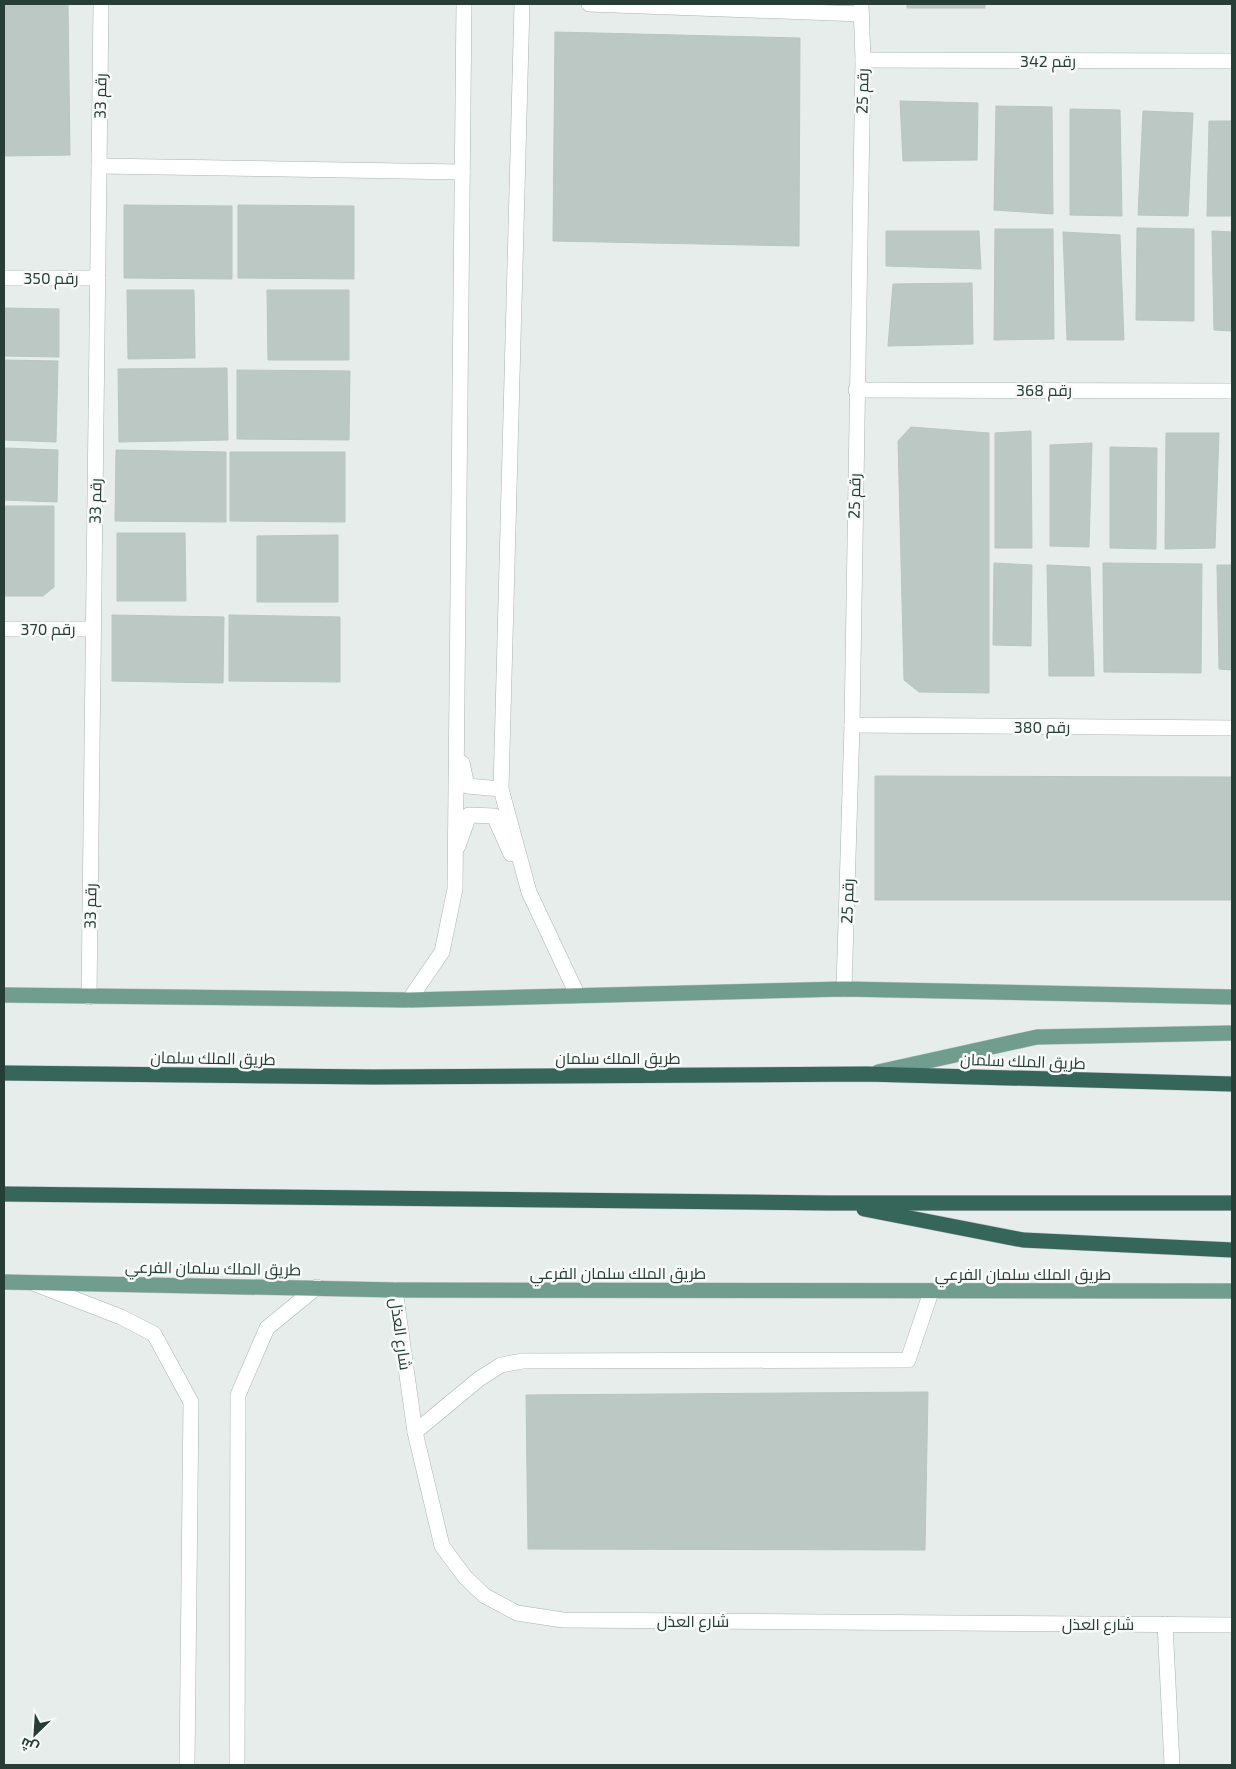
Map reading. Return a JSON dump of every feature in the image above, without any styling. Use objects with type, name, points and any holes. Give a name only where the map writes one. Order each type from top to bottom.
[{"type":"highway","name":"طريق الملك سلمان","points":[[4,1073],[373,1077],[867,1074],[1232,1084]]},
{"type":"highway","points":[[4,1194],[829,1202],[1232,1203]]},
{"type":"highway","points":[[829,1202],[1023,1240],[1232,1250]]},
{"type":"main road","points":[[4,995],[409,1000],[578,994],[844,989],[1232,997]]},
{"type":"main road","points":[[867,1074],[1037,1037],[1232,1033]]},
{"type":"main road","name":"طريق الملك سلمان الفرعي","points":[[4,1282],[395,1290],[1232,1292]]},
{"type":"street","name":"رقم 33","points":[[89,997],[101,4]]},
{"type":"street","points":[[409,1000],[442,952],[454,889],[464,4]]},
{"type":"street","points":[[522,4],[501,789],[529,892]]},
{"type":"street","points":[[590,4],[861,9]]},
{"type":"street","name":"رقم 25","points":[[844,989],[852,725],[856,390],[863,60],[861,9]]},
{"type":"street","name":"رقم 342","points":[[863,60],[1232,61]]},
{"type":"street","points":[[99,166],[462,172]]},
{"type":"street","name":"رقم 350","points":[[4,278],[98,278]]},
{"type":"street","name":"رقم 368","points":[[856,390],[1232,391]]},
{"type":"street","name":"رقم 370","points":[[4,629],[93,629]]},
{"type":"street","name":"رقم 380","points":[[852,725],[1232,728]]},
{"type":"street","points":[[457,737],[467,786],[501,789]]},
{"type":"street","points":[[453,858],[470,815],[494,816],[578,994]]},
{"type":"street","points":[[29,1282],[121,1316],[154,1334],[191,1402],[187,1765]]},
{"type":"street","points":[[237,1765],[238,1395],[267,1328],[317,1287]]},
{"type":"street","name":"شارع العذل","points":[[395,1290],[415,1432],[442,1546],[465,1577],[485,1596],[517,1613],[563,1620],[1232,1625]]},
{"type":"street","points":[[415,1432],[479,1379],[501,1365],[523,1361],[908,1360],[931,1292]]},
{"type":"street","points":[[1165,1624],[1172,1765]]},
{"type":"building","points":[[4,4],[68,4],[70,155],[4,156]]},
{"type":"building","points":[[907,4],[985,4],[985,8],[907,8]]},
{"type":"building","points":[[555,32],[800,38],[799,246],[553,241]]},
{"type":"building","points":[[900,101],[978,103],[977,160],[903,161]]},
{"type":"building","points":[[996,106],[1052,107],[1053,214],[994,210]]},
{"type":"building","points":[[1070,109],[1120,110],[1122,216],[1070,215]]},
{"type":"building","points":[[1143,111],[1193,113],[1188,216],[1138,215]]},
{"type":"building","points":[[1209,121],[1232,121],[1232,216],[1207,216]]},
{"type":"building","points":[[124,205],[232,206],[232,279],[124,278]]},
{"type":"building","points":[[238,205],[354,206],[354,279],[238,278]]},
{"type":"building","points":[[1137,228],[1194,229],[1194,321],[1136,320]]},
{"type":"building","points":[[995,229],[1053,229],[1054,339],[994,340]]},
{"type":"building","points":[[886,231],[979,231],[981,269],[886,266]]},
{"type":"building","points":[[1212,231],[1232,232],[1232,331],[1214,330]]},
{"type":"building","points":[[1063,232],[1120,235],[1124,340],[1067,340]]},
{"type":"building","points":[[972,283],[973,344],[888,346],[893,284]]},
{"type":"building","points":[[127,290],[194,290],[195,358],[128,359]]},
{"type":"building","points":[[267,290],[349,290],[349,360],[268,360]]},
{"type":"building","points":[[4,308],[59,309],[59,357],[4,356]]},
{"type":"building","points":[[4,360],[58,361],[56,442],[4,440]]},
{"type":"building","points":[[227,368],[228,440],[119,442],[118,369]]},
{"type":"building","points":[[237,370],[350,371],[349,440],[237,439]]},
{"type":"building","points":[[911,427],[989,433],[989,693],[919,692],[904,680],[898,441]]},
{"type":"building","points":[[1031,431],[1032,548],[995,548],[995,433]]},
{"type":"building","points":[[1166,433],[1219,433],[1215,548],[1165,549]]},
{"type":"building","points":[[1092,443],[1089,547],[1050,546],[1050,445]]},
{"type":"building","points":[[1110,447],[1157,448],[1156,549],[1110,548]]},
{"type":"building","points":[[4,448],[58,450],[57,502],[4,500]]},
{"type":"building","points":[[116,450],[226,452],[226,522],[115,521]]},
{"type":"building","points":[[230,452],[345,452],[345,522],[230,521]]},
{"type":"building","points":[[4,506],[54,506],[54,587],[43,596],[4,596]]},
{"type":"building","points":[[117,533],[185,533],[186,601],[117,601]]},
{"type":"building","points":[[338,535],[338,602],[257,602],[257,536]]},
{"type":"building","points":[[994,563],[1032,565],[1031,646],[993,645]]},
{"type":"building","points":[[1103,563],[1202,564],[1201,673],[1104,672]]},
{"type":"building","points":[[1047,565],[1090,567],[1094,676],[1049,676]]},
{"type":"building","points":[[1217,565],[1232,565],[1232,670],[1219,669]]},
{"type":"building","points":[[112,615],[224,617],[223,683],[112,681]]},
{"type":"building","points":[[229,615],[340,617],[340,682],[229,681]]},
{"type":"building","points":[[875,776],[1232,777],[1232,900],[875,900]]},
{"type":"building","points":[[928,1392],[925,1550],[528,1549],[526,1395]]}]
